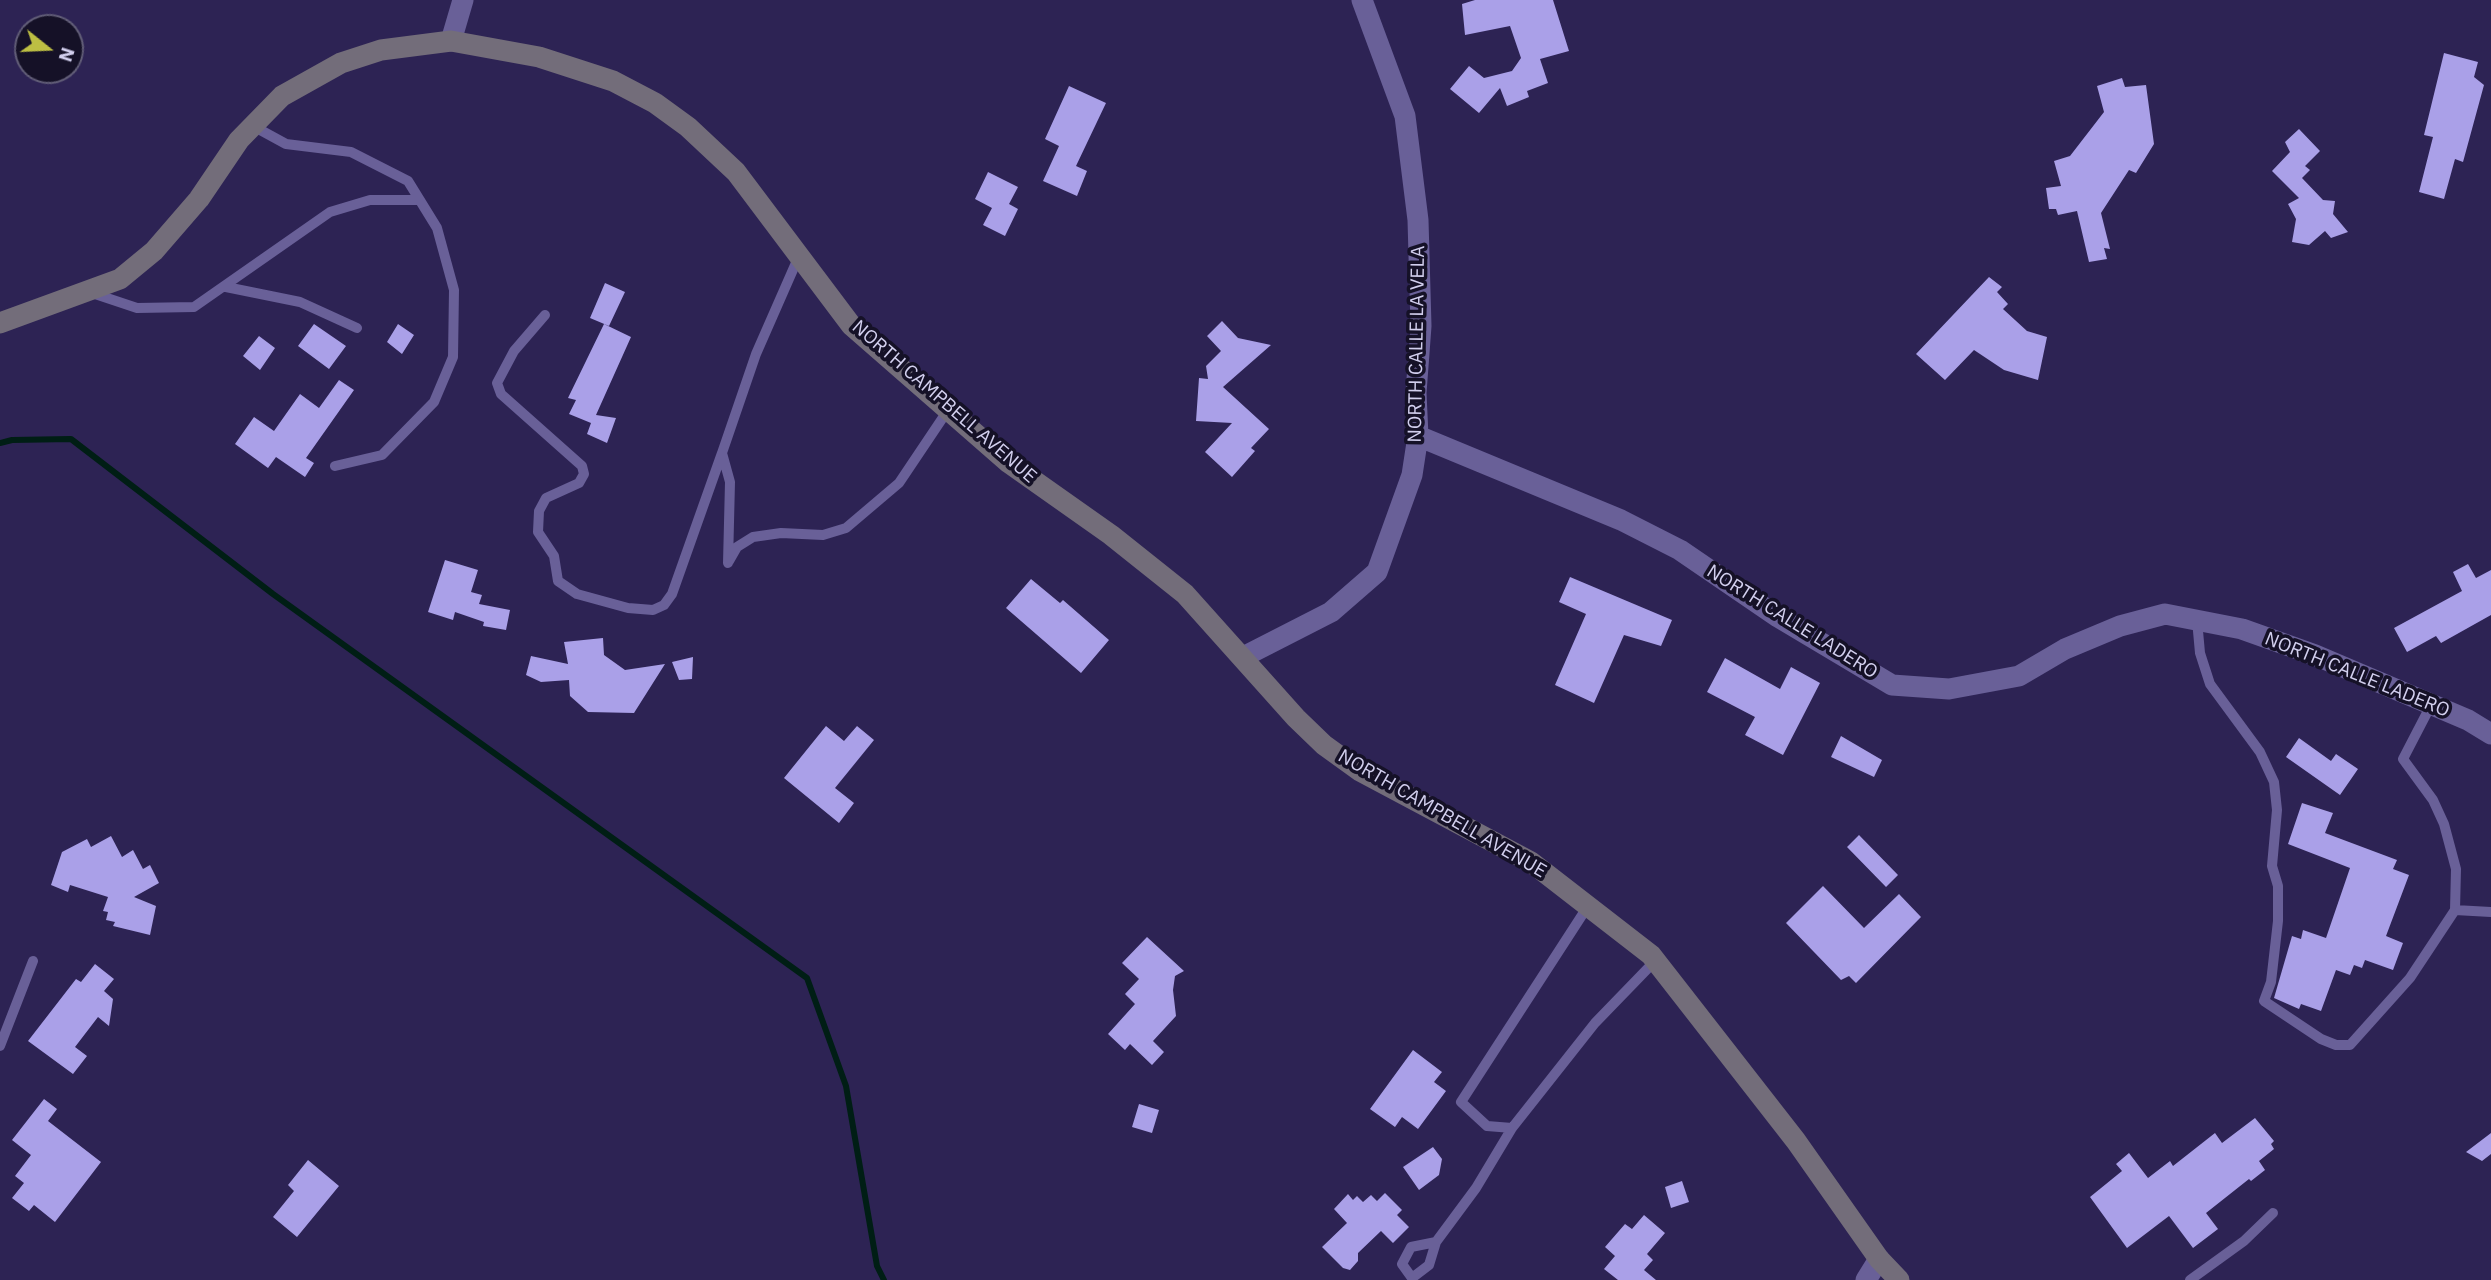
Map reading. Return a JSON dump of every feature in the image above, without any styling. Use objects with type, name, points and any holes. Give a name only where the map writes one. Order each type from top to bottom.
[{"type":"main road","name":"NORTH CAMPBELL AVENUE","points":[[0,323],[120,279],[154,251],[200,199],[239,140],[282,96],[341,64],[381,50],[451,41],[539,57],[613,81],[655,103],[688,127],[736,172],[851,325],[1009,464],[1111,535],[1185,594],[1296,718],[1351,764],[1531,862],[1656,961],[1796,1141],[1879,1259],[1899,1280]]},
{"type":"street","points":[[451,41],[463,0]]},
{"type":"street","name":"NORTH CALLE LA VELA","points":[[1243,657],[1331,612],[1377,572],[1412,475],[1418,436],[1416,393],[1421,326],[1418,220],[1405,116],[1362,0]]},
{"type":"street","name":"NORTH CALLE LADERO","points":[[1418,436],[1621,520],[1680,550],[1779,617],[1892,685],[1949,689],[2019,676],[2065,649],[2120,626],[2165,614],[2242,629],[2303,651],[2431,705],[2491,734]]},
{"type":"street","points":[[1866,1280],[1879,1259]]},
{"type":"lane","points":[[253,125],[286,144],[351,152],[408,181],[438,228],[454,290],[453,357],[434,402],[382,455],[335,466]]},
{"type":"lane","points":[[86,292],[138,308],[194,307],[330,212],[370,200],[419,200]]},
{"type":"lane","points":[[545,315],[514,351],[497,383],[501,394],[583,466],[584,474],[579,483],[546,499],[539,510],[538,532],[554,556],[558,582],[577,594],[628,608],[653,610],[664,605],[672,594],[756,354],[799,256]]},
{"type":"lane","points":[[226,287],[300,302],[357,328]]},
{"type":"lane","points":[[722,453],[730,482],[728,563],[737,547],[753,537],[781,533],[823,535],[846,527],[899,483],[948,410]]},
{"type":"lane","points":[[2197,620],[2200,653],[2210,684],[2253,741],[2274,782],[2277,810],[2272,866],[2278,886],[2278,921],[2271,982],[2264,1001],[2321,1039],[2336,1045],[2350,1045],[2410,978],[2455,910],[2455,869],[2448,836],[2433,800],[2403,759],[2431,705]]},
{"type":"lane","points":[[1513,1128],[1487,1126],[1461,1102],[1588,906]]},
{"type":"lane","points":[[2455,910],[2478,914],[2491,912]]},
{"type":"lane","points":[[0,1046],[33,961]]},
{"type":"lane","points":[[1436,1242],[1476,1188],[1513,1128],[1595,1023],[1656,961]]},
{"type":"lane","points":[[2190,1280],[2244,1241],[2273,1213]]},
{"type":"building","points":[[1475,0],[1553,0],[1569,51],[1540,59],[1548,83],[1527,91],[1529,97],[1507,106],[1500,88],[1479,113],[1450,89],[1469,66],[1484,78],[1512,71],[1521,58],[1510,26],[1465,35],[1462,4]]},
{"type":"building","points":[[2444,53],[2478,62],[2474,77],[2484,85],[2463,162],[2455,159],[2444,199],[2419,192],[2433,137],[2424,135]]},
{"type":"building","points":[[2122,78],[2125,87],[2146,85],[2154,144],[2136,173],[2129,170],[2101,213],[2110,249],[2104,248],[2107,259],[2089,262],[2077,211],[2058,215],[2056,209],[2049,209],[2046,188],[2061,186],[2054,161],[2070,156],[2104,112],[2097,86]]},
{"type":"building","points":[[1069,86],[1106,103],[1076,166],[1087,171],[1077,196],[1043,181],[1059,146],[1045,139]]},
{"type":"building","points":[[2299,129],[2320,151],[2305,166],[2310,170],[2302,178],[2323,200],[2335,201],[2333,214],[2348,232],[2331,238],[2325,231],[2309,245],[2292,242],[2296,219],[2288,204],[2299,198],[2272,171],[2290,152],[2285,142]]},
{"type":"building","points":[[988,172],[1018,187],[1009,204],[1018,209],[1005,236],[983,225],[992,208],[975,199]]},
{"type":"building","points":[[1989,277],[2002,287],[1997,292],[2008,304],[2003,309],[2027,331],[2047,337],[2038,380],[2004,370],[1974,350],[1945,380],[1916,354]]},
{"type":"building","points":[[605,283],[625,292],[609,326],[590,318]]},
{"type":"building","points":[[1222,321],[1238,338],[1271,345],[1223,387],[1269,429],[1251,448],[1255,451],[1232,477],[1205,452],[1232,423],[1196,421],[1199,378],[1208,379],[1206,366],[1221,351],[1207,336]]},
{"type":"building","points":[[314,324],[346,346],[329,369],[298,346]]},
{"type":"building","points":[[398,324],[414,335],[402,354],[387,342]]},
{"type":"building","points":[[604,324],[631,337],[596,415],[616,418],[607,443],[587,434],[591,423],[569,414],[576,400],[568,398]]},
{"type":"building","points":[[259,336],[275,348],[260,370],[243,356]]},
{"type":"building","points":[[339,380],[354,390],[306,458],[314,463],[305,477],[276,457],[268,468],[235,444],[254,417],[274,431],[300,394],[319,408]]},
{"type":"building","points":[[445,560],[478,570],[471,592],[482,595],[479,604],[510,610],[506,630],[483,626],[484,622],[455,612],[453,620],[428,612]]},
{"type":"building","points":[[2468,564],[2476,578],[2491,570],[2491,615],[2441,643],[2436,636],[2407,652],[2394,628],[2462,591],[2453,572]]},
{"type":"building","points":[[1570,577],[1672,620],[1661,646],[1624,635],[1594,703],[1555,685],[1586,614],[1559,602]]},
{"type":"building","points":[[1031,579],[1060,603],[1063,600],[1109,640],[1081,673],[1006,608]]},
{"type":"building","points":[[603,638],[604,655],[625,670],[665,664],[634,713],[588,712],[570,696],[569,680],[541,682],[526,675],[531,656],[568,664],[564,642]]},
{"type":"building","points":[[693,657],[692,679],[679,680],[672,662]]},
{"type":"building","points":[[1725,658],[1780,689],[1791,667],[1820,683],[1783,755],[1745,735],[1755,717],[1707,692]]},
{"type":"building","points":[[826,726],[844,741],[857,726],[874,740],[835,788],[854,803],[839,823],[784,778]]},
{"type":"building","points":[[1841,736],[1882,760],[1874,777],[1831,757]]},
{"type":"building","points":[[2299,738],[2331,761],[2336,754],[2358,769],[2340,795],[2286,757]]},
{"type":"building","points":[[2302,803],[2333,813],[2325,833],[2397,860],[2393,869],[2409,875],[2386,936],[2403,943],[2393,970],[2365,960],[2362,968],[2354,965],[2350,975],[2336,970],[2321,1011],[2301,1004],[2299,1009],[2274,998],[2292,936],[2301,939],[2303,930],[2326,938],[2350,868],[2288,844]]},
{"type":"building","points":[[1859,835],[1898,875],[1886,887],[1847,847]]},
{"type":"building","points":[[111,836],[122,857],[133,850],[143,869],[150,865],[159,883],[134,897],[156,906],[150,935],[113,926],[115,922],[106,920],[108,912],[103,911],[108,897],[70,885],[68,892],[51,885],[62,852],[87,839],[91,847]]},
{"type":"building","points":[[1823,886],[1864,928],[1899,894],[1921,917],[1856,983],[1849,976],[1841,980],[1786,923]]},
{"type":"building","points":[[1147,937],[1184,971],[1175,976],[1173,990],[1176,1016],[1153,1041],[1164,1052],[1152,1065],[1130,1044],[1125,1050],[1108,1034],[1135,1004],[1125,994],[1139,979],[1122,963]]},
{"type":"building","points":[[95,964],[114,979],[104,991],[113,999],[109,1026],[98,1017],[75,1047],[87,1056],[73,1074],[28,1041],[76,979],[81,982]]},
{"type":"building","points":[[1413,1050],[1442,1072],[1434,1082],[1446,1091],[1418,1129],[1402,1117],[1395,1127],[1370,1109]]},
{"type":"building","points":[[44,1099],[57,1109],[48,1121],[101,1162],[55,1222],[34,1205],[29,1211],[12,1198],[24,1183],[15,1176],[31,1155],[12,1140]]},
{"type":"building","points":[[1139,1104],[1159,1110],[1152,1133],[1132,1127]]},
{"type":"building","points":[[2255,1118],[2274,1141],[2271,1144],[2274,1149],[2259,1161],[2265,1170],[2251,1181],[2249,1179],[2206,1213],[2218,1229],[2193,1248],[2169,1216],[2127,1248],[2090,1197],[2122,1171],[2116,1164],[2129,1153],[2148,1178],[2170,1161],[2173,1166],[2215,1133],[2222,1143]]},
{"type":"building","points":[[2491,1133],[2491,1154],[2482,1161],[2466,1152]]},
{"type":"building","points":[[1433,1147],[1442,1159],[1439,1175],[1419,1190],[1403,1167]]},
{"type":"building","points":[[308,1160],[339,1186],[297,1237],[273,1217],[294,1191],[288,1185]]},
{"type":"building","points":[[1682,1181],[1689,1202],[1671,1208],[1665,1187]]},
{"type":"building","points":[[1385,1193],[1402,1210],[1397,1215],[1409,1227],[1393,1243],[1381,1231],[1358,1253],[1358,1261],[1350,1270],[1343,1268],[1322,1247],[1347,1223],[1334,1209],[1348,1194],[1353,1200],[1357,1196],[1363,1202],[1371,1195],[1377,1201]]},
{"type":"building","points":[[1644,1215],[1665,1233],[1647,1254],[1653,1260],[1644,1270],[1656,1280],[1618,1280],[1604,1269],[1615,1256],[1605,1247],[1625,1224],[1632,1229]]},
{"type":"waterway","points":[[0,443],[12,440],[71,439],[273,594],[807,978],[846,1086],[877,1266],[884,1280]]}]
